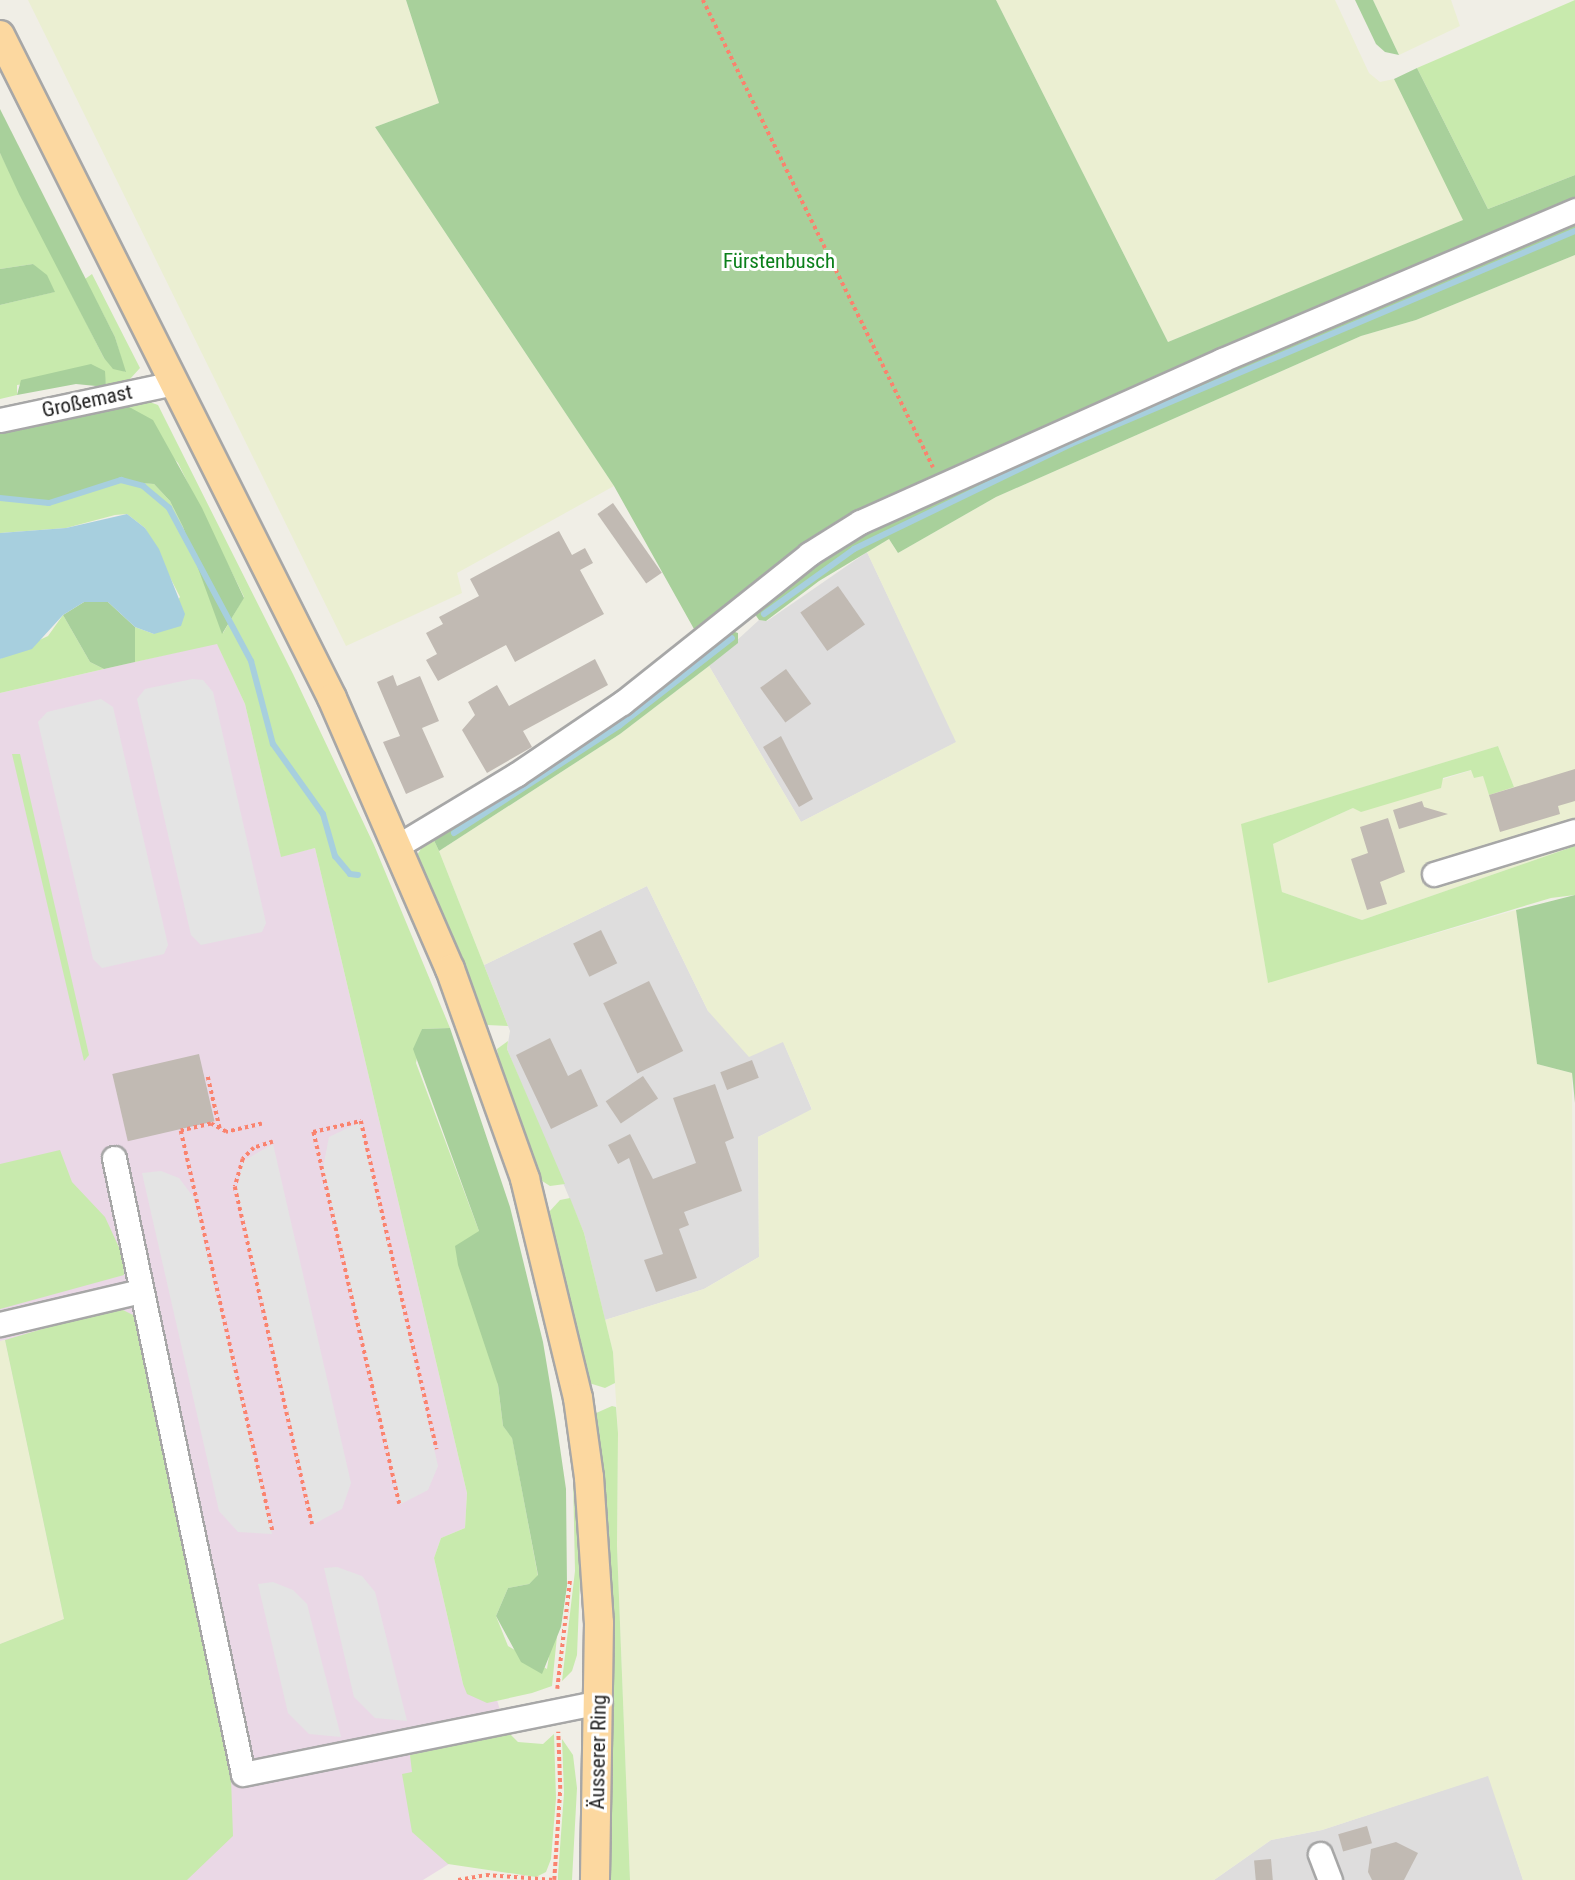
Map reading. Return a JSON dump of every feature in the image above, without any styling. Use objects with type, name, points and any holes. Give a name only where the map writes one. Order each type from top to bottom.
[{"type":"main road","name":"Äusserer Ring","points":[[0,35],[332,698],[399,845],[487,1065],[525,1179],[554,1285],[587,1464],[599,1623],[600,1702],[595,1880]]},
{"type":"street","points":[[399,845],[516,775],[622,702],[836,536],[942,484],[1575,210]]},
{"type":"street","name":"Großemast","points":[[0,420],[174,383]]},
{"type":"street","points":[[1434,874],[1575,831]]},
{"type":"street","points":[[114,1158],[243,1774],[600,1702]]},
{"type":"street","points":[[0,1324],[141,1291]]},
{"type":"street","points":[[1320,1854],[1330,1880]]},
{"type":"path","points":[[704,0],[942,484]]},
{"type":"path","points":[[208,1077],[220,1129]]},
{"type":"path","points":[[399,1504],[313,1132],[361,1121],[437,1449]]},
{"type":"path","points":[[262,1124],[226,1132],[211,1124],[181,1131],[273,1533]]},
{"type":"path","points":[[273,1142],[254,1148],[243,1159],[234,1187],[312,1524]]},
{"type":"path","points":[[557,1684],[559,1650],[569,1614],[570,1566]]},
{"type":"path","points":[[457,1880],[486,1875],[554,1880],[561,1788],[558,1737]]},
{"type":"shaded area","points":[[867,552],[957,742],[801,822],[709,666],[759,620],[767,621]]},
{"type":"shaded area","points":[[217,643],[245,704],[281,856],[315,848],[467,1493],[465,1528],[441,1538],[434,1558],[463,1684],[487,1702],[497,1700],[509,1740],[473,1849],[423,1880],[0,1880],[0,1644],[64,1619],[5,1340],[0,1341],[0,693]]},
{"type":"shaded area","points":[[192,679],[203,680],[213,692],[266,923],[262,932],[201,945],[191,935],[137,699],[145,689]]},
{"type":"shaded area","points":[[101,699],[113,707],[168,945],[164,954],[102,968],[93,959],[38,722],[47,712]]},
{"type":"shaded area","points":[[647,886],[708,1011],[783,1041],[812,1110],[758,1137],[759,1257],[704,1289],[605,1320],[584,1233],[507,1049],[510,1031],[484,965]]},
{"type":"shaded area","points":[[360,1122],[438,1466],[428,1490],[401,1504],[323,1168],[329,1137]]},
{"type":"shaded area","points":[[273,1144],[351,1483],[342,1509],[314,1524],[237,1190],[243,1161]]},
{"type":"shaded area","points":[[161,1171],[179,1178],[194,1198],[272,1534],[238,1532],[219,1511],[142,1173]]},
{"type":"shaded area","points":[[337,1567],[362,1576],[375,1592],[407,1721],[375,1718],[354,1697],[324,1568]]},
{"type":"shaded area","points":[[273,1582],[293,1590],[307,1604],[341,1737],[309,1734],[288,1713],[258,1584]]},
{"type":"shaded area","points":[[1489,1775],[1523,1880],[1214,1880],[1271,1840],[1322,1830]]},
{"type":"green space","points":[[28,0],[406,0],[439,103],[375,127],[614,486],[457,573],[462,593],[346,646]]},
{"type":"green space","name":"Fürstenbusch","points":[[406,0],[996,0],[1168,342],[1463,220],[1394,79],[1417,68],[1488,209],[1575,175],[1575,200],[926,480],[826,528],[694,629],[614,486],[375,127],[439,103]]},
{"type":"green space","points":[[996,0],[1335,0],[1369,73],[1380,82],[1394,79],[1464,220],[1168,342]]},
{"type":"green space","points":[[1355,0],[1373,0],[1399,55],[1385,52],[1376,44]]},
{"type":"green space","points":[[1373,0],[1451,0],[1460,26],[1399,55]]},
{"type":"green space","points":[[1575,0],[1575,175],[1488,209],[1417,68]]},
{"type":"green space","points":[[0,109],[115,337],[126,372],[113,369],[104,358],[19,194],[0,153]]},
{"type":"green space","points":[[0,153],[104,358],[125,372],[115,337],[85,279],[92,274],[140,368],[130,379],[106,387],[104,371],[17,385],[17,395],[0,399],[0,305],[54,292],[33,264],[0,269]]},
{"type":"green space","points":[[1575,216],[1575,255],[1416,320],[1361,336],[996,497],[898,553],[889,539],[819,581],[766,621],[759,620],[750,607],[831,545]]},
{"type":"green space","points":[[1575,255],[1575,846],[1362,920],[1282,892],[1273,844],[1353,808],[1472,770],[1514,787],[1498,746],[1242,824],[1268,982],[1516,910],[1537,1064],[1572,1073],[1575,1880],[1523,1880],[1488,1776],[1322,1830],[1271,1840],[1214,1880],[630,1880],[617,1546],[618,1433],[613,1352],[605,1320],[704,1289],[759,1257],[758,1137],[812,1109],[783,1042],[749,1057],[708,1011],[647,886],[484,965],[439,851],[620,734],[709,666],[801,822],[956,742],[867,552],[889,539],[898,553],[996,497],[1361,336],[1416,320]]},
{"type":"green space","points":[[33,264],[47,275],[55,292],[0,305],[0,269]]},
{"type":"green space","points":[[91,364],[105,371],[106,387],[76,384],[17,395],[21,380]]},
{"type":"green space","points":[[144,400],[158,405],[293,674],[374,845],[450,1028],[422,1029],[416,1063],[479,1231],[503,1426],[512,1437],[538,1576],[529,1584],[508,1588],[496,1616],[508,1646],[547,1669],[551,1643],[557,1636],[552,1686],[532,1693],[487,1703],[467,1694],[463,1684],[434,1558],[441,1538],[465,1528],[467,1493],[315,848],[281,857],[245,704],[217,644],[135,662],[135,627],[154,634],[180,597],[145,528],[127,514],[66,528],[0,533],[0,498],[49,503],[111,481],[154,484],[170,501],[183,527],[223,633],[244,597],[178,463],[120,402]]},
{"type":"green space","points":[[120,402],[153,420],[202,508],[244,598],[222,634],[183,527],[170,501],[154,484],[111,481],[49,503],[0,498],[0,427]]},
{"type":"green space","points":[[84,602],[108,602],[135,627],[135,662],[104,669],[90,662],[63,615]]},
{"type":"green space","points":[[63,615],[90,662],[104,669],[0,693],[0,659],[48,636]]},
{"type":"green space","points":[[726,629],[738,633],[738,643],[709,666],[620,734],[439,851],[431,834]]},
{"type":"green space","points":[[1498,746],[1514,787],[1489,795],[1483,776],[1474,778],[1471,770],[1443,778],[1441,788],[1361,812],[1353,808],[1273,844],[1282,892],[1362,920],[1575,846],[1575,895],[1551,898],[1268,983],[1241,824]]},
{"type":"green space","points":[[12,754],[20,754],[89,1055],[84,1061]]},
{"type":"green space","points":[[431,834],[508,1026],[487,1025],[417,855]]},
{"type":"green space","points":[[1575,895],[1575,1103],[1572,1073],[1537,1064],[1516,910]]},
{"type":"green space","points":[[450,1028],[510,1207],[543,1342],[566,1489],[567,1586],[561,1627],[542,1674],[521,1662],[496,1616],[508,1588],[529,1584],[538,1575],[512,1438],[503,1426],[498,1385],[458,1265],[455,1246],[479,1231],[413,1049],[422,1029]]},
{"type":"green space","points":[[508,1041],[507,1049],[565,1184],[550,1186],[539,1179],[499,1061],[497,1049]]},
{"type":"green space","points":[[60,1150],[72,1182],[105,1217],[123,1256],[124,1275],[0,1309],[0,1164]]},
{"type":"green space","points":[[570,1198],[584,1233],[613,1352],[615,1383],[605,1388],[589,1383],[549,1212],[560,1200]]},
{"type":"green space","points":[[117,1307],[133,1315],[142,1341],[231,1778],[233,1836],[187,1880],[0,1880],[0,1644],[64,1619],[5,1340]]},
{"type":"green space","points":[[5,1340],[64,1619],[0,1644],[0,1341]]},
{"type":"green space","points":[[612,1406],[616,1407],[618,1433],[617,1546],[630,1880],[608,1880],[613,1658],[607,1525],[594,1414]]},
{"type":"green space","points":[[573,1476],[578,1476],[581,1554],[577,1655],[572,1671],[562,1681],[575,1571]]},
{"type":"green space","points":[[508,1732],[518,1742],[543,1744],[554,1734],[556,1798],[551,1859],[546,1872],[536,1877],[448,1864],[412,1832],[402,1774],[412,1772],[410,1755]]},
{"type":"green space","points":[[562,1739],[573,1755],[577,1788],[572,1880],[558,1880],[564,1793]]},
{"type":"water","points":[[127,514],[145,528],[159,549],[185,614],[181,626],[154,634],[135,627],[108,602],[84,602],[63,615],[32,649],[0,659],[0,533],[66,528]]},
{"type":"building","points":[[613,503],[662,573],[646,584],[597,514]]},
{"type":"building","points":[[559,531],[572,555],[585,548],[593,563],[580,570],[604,614],[515,662],[506,645],[438,681],[426,660],[437,654],[426,633],[443,624],[439,617],[479,596],[470,579]]},
{"type":"building","points":[[838,586],[865,625],[827,651],[800,612]]},
{"type":"building","points":[[595,659],[608,685],[523,731],[532,747],[487,773],[462,730],[475,715],[468,702],[497,685],[509,706]]},
{"type":"building","points":[[786,669],[811,704],[785,723],[760,688]]},
{"type":"building","points":[[393,675],[397,686],[420,676],[439,721],[422,728],[444,777],[406,794],[383,742],[400,736],[377,682]]},
{"type":"building","points":[[781,736],[813,799],[799,807],[763,747]]},
{"type":"building","points":[[1575,769],[1575,801],[1558,806],[1560,814],[1500,832],[1489,795]]},
{"type":"building","points":[[1422,801],[1424,807],[1448,814],[1399,829],[1393,810]]},
{"type":"building","points":[[1388,818],[1405,872],[1380,882],[1387,904],[1367,910],[1351,859],[1368,853],[1360,827]]},
{"type":"building","points":[[601,930],[617,963],[589,977],[573,944]]},
{"type":"building","points":[[649,981],[683,1051],[637,1073],[603,1003]]},
{"type":"building","points":[[550,1038],[568,1076],[581,1069],[598,1106],[551,1129],[516,1055]]},
{"type":"building","points":[[199,1054],[215,1121],[128,1141],[112,1074]]},
{"type":"building","points":[[752,1060],[759,1078],[727,1090],[720,1072]]},
{"type":"building","points":[[643,1076],[658,1098],[621,1124],[606,1101]]},
{"type":"building","points":[[715,1084],[734,1138],[725,1142],[742,1191],[684,1212],[689,1225],[679,1229],[697,1278],[656,1292],[644,1260],[663,1254],[629,1158],[618,1164],[608,1145],[630,1134],[653,1179],[696,1163],[673,1098]]},
{"type":"building","points":[[1367,1826],[1372,1843],[1343,1852],[1338,1834]]},
{"type":"building","points":[[1396,1842],[1418,1853],[1404,1880],[1372,1880],[1368,1872],[1371,1849]]},
{"type":"building","points":[[1271,1859],[1273,1880],[1256,1880],[1254,1860]]},
{"type":"waterway","points":[[764,614],[854,549],[1071,444],[1575,231]]},
{"type":"waterway","points":[[0,498],[49,503],[121,480],[143,486],[169,508],[251,661],[273,744],[323,814],[335,856],[350,874],[358,875]]},
{"type":"waterway","points":[[454,833],[619,726],[732,638]]}]
